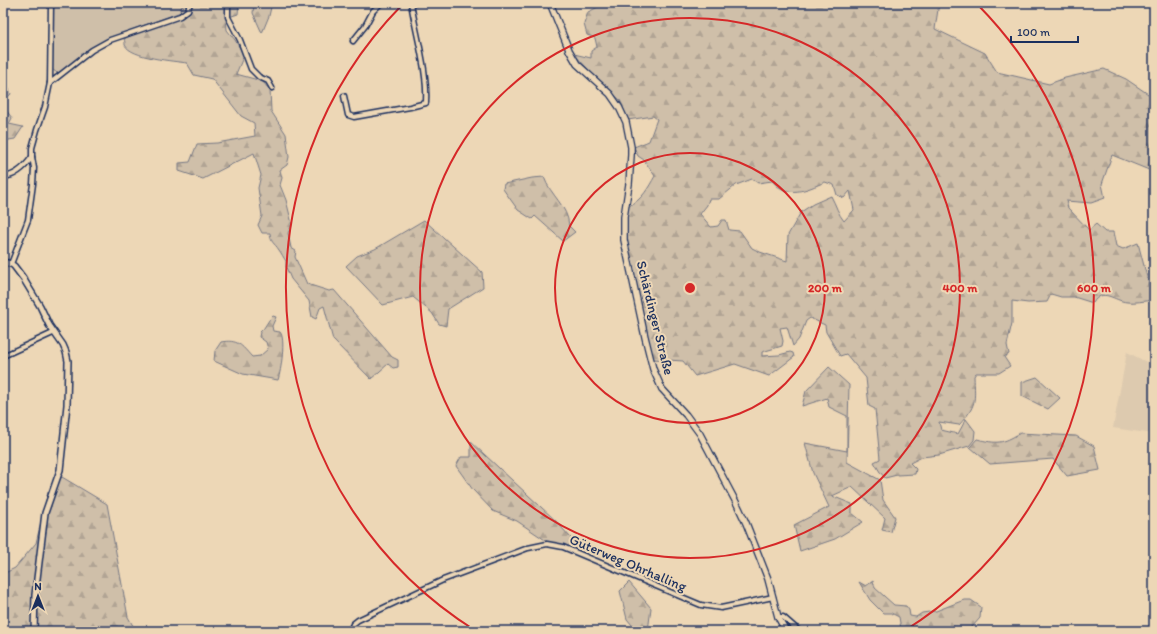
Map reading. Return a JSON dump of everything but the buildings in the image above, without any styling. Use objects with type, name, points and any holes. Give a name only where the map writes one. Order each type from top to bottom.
[{"type":"main road","name":"Schärdinger Straße","points":[[550,3],[569,50],[577,64],[610,94],[620,107],[626,122],[631,147],[630,184],[623,230],[653,369],[662,389],[686,415],[700,434],[729,488],[746,522],[773,596],[778,617],[786,631]]},
{"type":"street","points":[[11,264],[28,220],[31,206],[34,168],[32,148],[45,107],[50,83],[52,3]]},
{"type":"street","points":[[50,83],[92,50],[110,40],[180,16],[188,10],[190,3]]},
{"type":"street","points":[[228,3],[228,17],[240,40],[251,69],[259,78],[268,81],[272,88]]},
{"type":"street","points":[[353,41],[365,26],[373,11],[381,3]]},
{"type":"street","points":[[344,96],[348,115],[354,117],[410,107],[426,102],[427,94],[411,3]]},
{"type":"street","points":[[50,73],[59,76]]},
{"type":"street","points":[[3,177],[19,172],[32,157]]},
{"type":"street","points":[[3,262],[11,264],[17,269],[54,333],[63,345],[66,352],[68,374],[67,405],[60,470],[44,519],[35,595],[34,631]]},
{"type":"street","points":[[3,356],[54,333]]},
{"type":"street","name":"Güterweg Ohrhalling","points":[[350,631],[353,624],[358,620],[443,580],[528,548],[547,544],[563,547],[701,605],[721,608],[773,596]]},
{"type":"street","points":[[778,617],[783,617],[799,631]]},
{"type":"shaded area","points":[[1127,352],[1154,366],[1154,434],[1113,428]]},
{"type":"green space","points":[[53,3],[184,3],[180,10],[181,12],[109,38],[90,49],[60,73],[57,73],[52,69],[51,65]]},
{"type":"green space","points":[[184,3],[239,3],[238,14],[226,18],[227,30],[244,55],[236,74],[262,81],[270,90],[271,111],[286,134],[289,157],[287,165],[280,170],[282,178],[280,185],[286,200],[292,224],[288,233],[291,248],[296,251],[295,257],[307,284],[329,291],[334,290],[392,357],[398,360],[398,367],[393,368],[388,364],[371,379],[333,340],[324,306],[320,308],[316,319],[312,317],[309,301],[291,279],[286,267],[286,261],[272,241],[270,233],[262,233],[258,225],[262,216],[258,188],[261,175],[254,153],[203,179],[179,171],[179,163],[190,162],[197,144],[217,143],[255,136],[254,123],[241,116],[212,79],[194,75],[187,63],[144,56],[135,53],[125,45],[124,39],[131,35],[184,17],[180,10]]},
{"type":"green space","points":[[254,3],[272,3],[269,16],[262,33],[253,13]]},
{"type":"green space","points":[[600,3],[939,3],[935,29],[985,53],[997,72],[1049,84],[1065,78],[1104,69],[1126,79],[1154,98],[1154,172],[1112,155],[1102,184],[1105,198],[1091,203],[1066,201],[1068,208],[1089,230],[1096,224],[1105,232],[1113,232],[1116,246],[1123,249],[1138,243],[1153,300],[1127,302],[1105,295],[1097,298],[1093,303],[1074,297],[1061,297],[1051,294],[1047,302],[1028,303],[1012,301],[1012,323],[1007,345],[1009,354],[1004,357],[1010,366],[999,373],[976,373],[974,376],[974,403],[969,413],[959,425],[939,422],[941,430],[958,434],[966,419],[975,431],[974,440],[969,446],[939,455],[922,457],[910,463],[916,469],[915,474],[897,475],[885,478],[874,462],[880,459],[875,409],[869,406],[866,378],[846,354],[840,356],[826,332],[825,325],[810,318],[806,321],[799,339],[793,346],[787,327],[780,328],[783,341],[782,346],[762,352],[762,356],[779,355],[790,352],[793,353],[794,357],[769,376],[735,364],[695,376],[683,361],[653,359],[629,252],[625,226],[629,206],[642,197],[655,176],[644,160],[638,156],[634,147],[649,141],[657,119],[653,116],[628,120],[620,100],[598,80],[574,54],[591,58],[591,51],[597,47],[595,38],[587,35],[584,24],[588,12],[600,6]],"holes":[[[752,179],[758,183],[772,181],[784,190],[797,191],[811,188],[825,182],[834,185],[837,195],[844,198],[850,191],[854,210],[844,221],[831,196],[813,204],[801,212],[788,235],[787,261],[752,248],[740,231],[729,230],[726,220],[722,220],[718,226],[711,227],[700,214],[707,205],[709,199],[719,199],[736,185]]]},
{"type":"green space","points":[[3,79],[5,80],[11,94],[4,100],[6,110],[12,118],[9,124],[23,127],[15,139],[3,141]]},
{"type":"green space","points":[[544,177],[550,189],[566,212],[569,226],[575,232],[563,241],[535,216],[532,219],[518,210],[503,189],[504,184]]},
{"type":"green space","points":[[424,220],[482,272],[483,287],[448,309],[446,326],[439,324],[432,313],[413,297],[383,305],[346,266],[357,256],[375,249]]},
{"type":"green space","points":[[273,316],[276,317],[272,326],[273,331],[280,332],[283,341],[282,362],[278,380],[243,374],[214,361],[215,351],[221,342],[227,341],[239,344],[252,357],[260,356],[268,349],[266,342],[259,337],[260,332]]},
{"type":"green space","points":[[829,367],[849,385],[847,462],[880,480],[883,500],[895,517],[891,532],[882,530],[885,518],[852,487],[832,496],[852,504],[852,513],[863,522],[835,539],[800,551],[794,525],[829,507],[813,473],[805,443],[847,451],[847,416],[829,407],[827,398],[802,406],[806,391]]},
{"type":"green space","points":[[1037,377],[1060,398],[1048,409],[1022,396],[1022,382]]},
{"type":"green space","points":[[1020,433],[1076,436],[1094,446],[1100,470],[1067,476],[1053,459],[990,464],[970,447],[977,439],[990,442],[999,442]]},
{"type":"green space","points":[[471,442],[555,520],[586,555],[554,546],[517,521],[493,511],[473,490],[456,466],[461,457],[471,457]]},
{"type":"green space","points":[[62,477],[107,504],[128,617],[136,631],[3,631],[3,574],[15,568],[36,543],[48,492]]},
{"type":"green space","points":[[873,581],[875,588],[894,605],[906,606],[909,610],[910,616],[916,617],[922,613],[936,611],[964,600],[971,600],[981,607],[980,618],[972,627],[972,631],[899,631],[901,629],[899,617],[891,613],[883,613],[870,600],[859,582],[866,586]]},
{"type":"green space","points":[[629,582],[651,608],[648,631],[637,631],[627,619],[620,591]]}]
